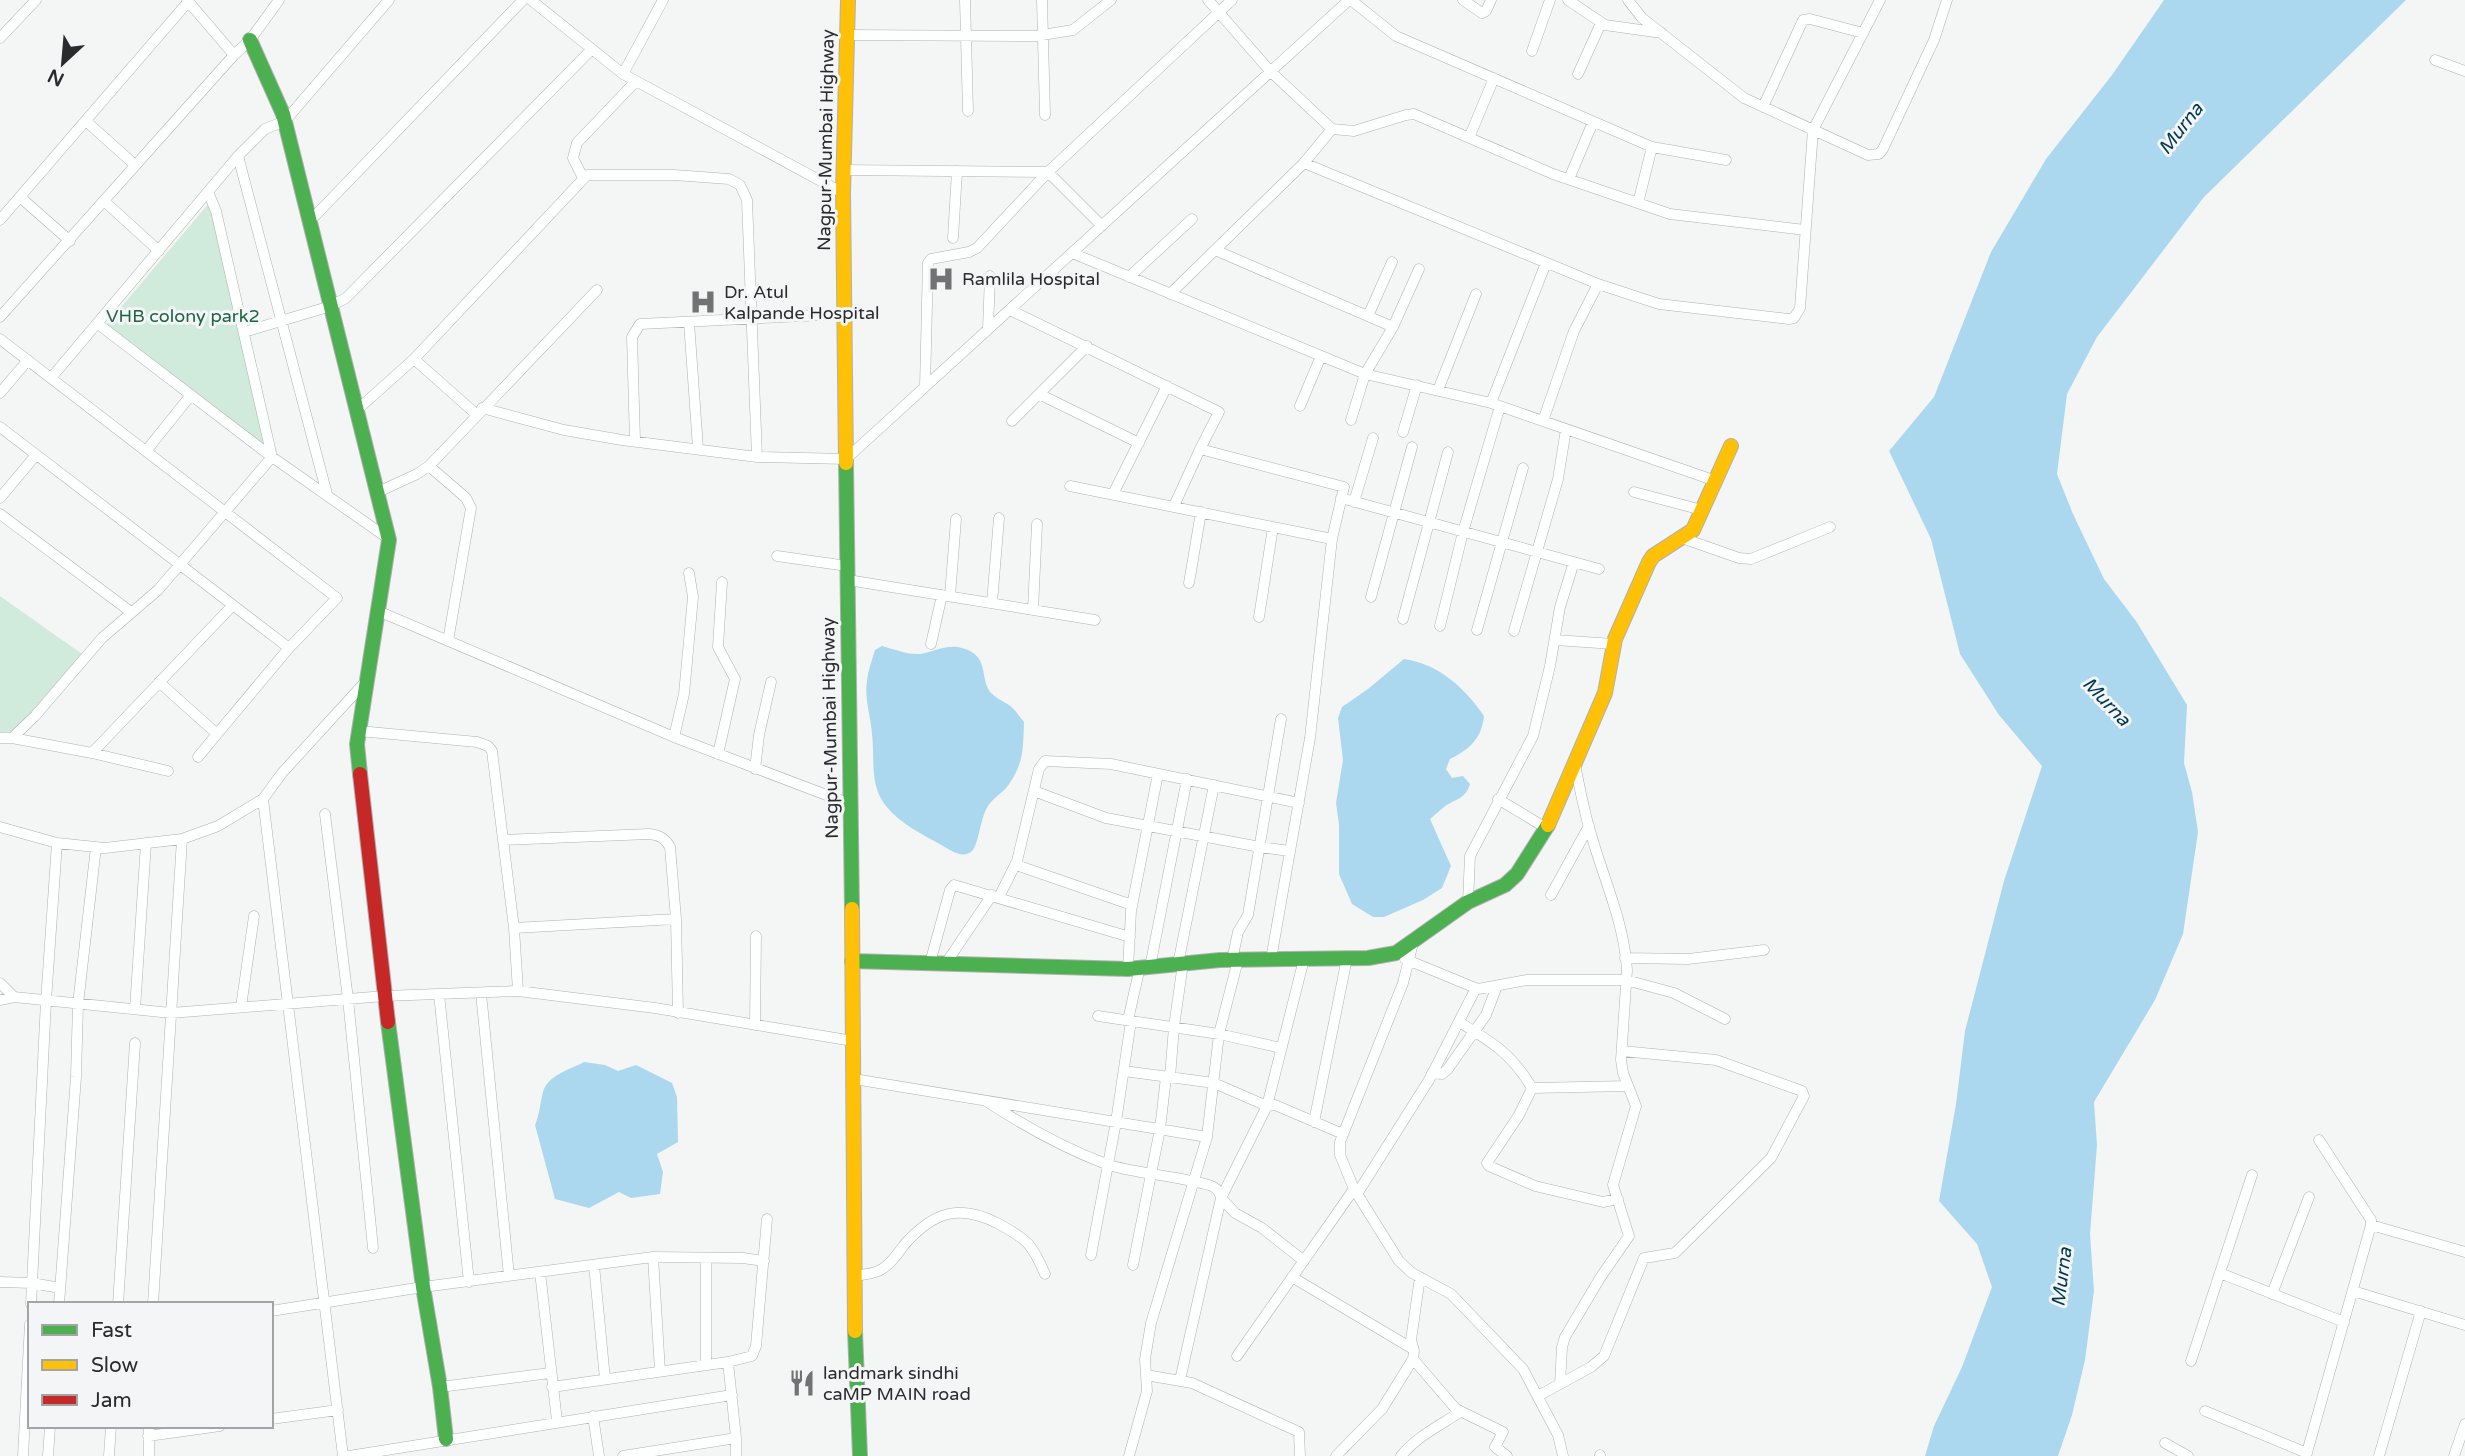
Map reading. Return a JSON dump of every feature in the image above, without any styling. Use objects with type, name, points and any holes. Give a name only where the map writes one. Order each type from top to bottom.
[{"type":"main road","name":"Nagpur-Mumbai Highway","points":[[848,0],[843,193],[855,1317],[860,1456]]},
{"type":"main road","points":[[250,40],[285,121],[389,540],[357,744],[385,996],[446,1439]]},
{"type":"main road","points":[[852,961],[1139,968],[1235,960],[1368,958],[1391,954],[1413,943],[1468,902],[1512,881],[1546,828],[1605,693],[1614,644],[1651,558],[1693,530],[1731,446]]},
{"type":"street","points":[[0,38],[36,0]]},
{"type":"street","points":[[0,317],[250,40],[279,0]]},
{"type":"street","points":[[51,377],[238,156],[265,129],[285,121],[389,0]]},
{"type":"street","points":[[310,221],[523,0]]},
{"type":"street","points":[[531,0],[623,74],[843,193]]},
{"type":"street","points":[[623,74],[663,0]]},
{"type":"street","points":[[965,0],[968,111]]},
{"type":"street","points":[[1042,0],[1045,115]]},
{"type":"street","points":[[847,35],[1042,35],[1073,30],[1111,0]]},
{"type":"street","points":[[1208,0],[1270,71],[1332,129],[1354,131],[1410,114],[1569,179],[1685,217],[1805,230]]},
{"type":"street","points":[[925,387],[929,261],[933,257],[974,250],[1048,172],[1232,0]]},
{"type":"street","points":[[414,359],[479,411],[564,430],[757,457],[846,459],[1350,0],[1396,36],[1651,147],[1726,160]]},
{"type":"street","points":[[1463,0],[1482,13],[1486,11],[1491,0]]},
{"type":"street","points":[[1532,51],[1550,0]]},
{"type":"street","points":[[1568,0],[1601,23],[1662,33]]},
{"type":"street","points":[[1628,0],[1642,18],[1742,96],[1868,155],[1879,154],[1884,149],[1934,40],[1947,0]]},
{"type":"street","points":[[1304,163],[1598,284],[1663,305],[1789,319],[1798,314],[1813,130],[1880,0]]},
{"type":"street","points":[[0,220],[87,122],[187,1],[234,55]]},
{"type":"street","points":[[1763,107],[1803,20],[1810,19],[1863,33]]},
{"type":"street","points":[[1578,74],[1601,23]]},
{"type":"street","points":[[244,332],[331,306],[346,298],[592,49]]},
{"type":"street","points":[[2435,60],[2465,71]]},
{"type":"street","points":[[1469,138],[1493,78]]},
{"type":"street","points":[[583,178],[573,158],[577,143],[636,81]]},
{"type":"street","points":[[87,122],[135,165]]},
{"type":"street","points":[[1569,179],[1593,122]]},
{"type":"street","points":[[1170,294],[1304,163],[1332,129]]},
{"type":"street","points":[[1638,203],[1651,147]]},
{"type":"street","points":[[238,156],[327,495]]},
{"type":"street","points":[[844,170],[1048,172],[1102,226]]},
{"type":"street","points":[[953,239],[957,171]]},
{"type":"street","points":[[357,410],[414,359],[583,178],[592,174],[729,178],[740,185],[747,200],[757,457]]},
{"type":"street","points":[[208,192],[216,212],[272,457]]},
{"type":"street","points":[[20,197],[70,241]]},
{"type":"street","points":[[104,201],[159,251]]},
{"type":"street","points":[[1129,277],[1192,219]]},
{"type":"street","points":[[1215,250],[1394,327]]},
{"type":"street","points":[[1072,253],[1364,374],[1496,405],[1716,481]]},
{"type":"street","points":[[1368,316],[1392,262]]},
{"type":"street","points":[[1440,626],[1496,405],[1546,263]]},
{"type":"street","points":[[1351,419],[1364,374],[1394,327],[1419,269]]},
{"type":"street","points":[[988,329],[990,276]]},
{"type":"street","points":[[1543,421],[1574,331],[1598,284]]},
{"type":"street","points":[[378,492],[429,466],[597,290]]},
{"type":"street","points":[[1437,390],[1476,294]]},
{"type":"street","points":[[1010,310],[1219,412],[1174,506]]},
{"type":"street","points":[[635,441],[632,344],[634,331],[640,324],[844,314]]},
{"type":"street","points":[[689,322],[698,448]]},
{"type":"street","points":[[98,324],[272,457],[389,540]]},
{"type":"street","points":[[0,339],[337,598],[289,648],[198,757]]},
{"type":"street","points":[[1012,421],[1087,346]]},
{"type":"street","points":[[1300,406],[1321,356]]},
{"type":"street","points":[[0,393],[27,360]]},
{"type":"street","points":[[1403,432],[1417,385]]},
{"type":"street","points":[[1113,494],[1167,386]]},
{"type":"street","points":[[1039,394],[1139,443]]},
{"type":"street","points":[[146,451],[191,395]]},
{"type":"street","points":[[0,427],[289,648]]},
{"type":"street","points":[[1514,631],[1558,479],[1566,429]]},
{"type":"street","points":[[1354,502],[1373,438]]},
{"type":"street","points":[[1371,597],[1412,447]]},
{"type":"street","points":[[1199,449],[1344,487],[1332,539],[1310,738],[1271,959]]},
{"type":"street","points":[[1403,619],[1448,453]]},
{"type":"street","points":[[0,498],[36,455]]},
{"type":"street","points":[[12,738],[35,716],[102,638],[158,590],[272,457]]},
{"type":"street","points":[[429,466],[466,498],[471,508],[448,641]]},
{"type":"street","points":[[1477,630],[1523,468]]},
{"type":"street","points":[[1070,486],[1332,539]]},
{"type":"street","points":[[1634,492],[1702,510]]},
{"type":"street","points":[[1341,498],[1599,569]]},
{"type":"street","points":[[1189,583],[1201,512]]},
{"type":"street","points":[[0,514],[131,612]]},
{"type":"street","points":[[992,603],[999,518]]},
{"type":"street","points":[[931,643],[946,596],[956,519]]},
{"type":"street","points":[[1033,610],[1037,524]]},
{"type":"street","points":[[1259,617],[1273,527]]},
{"type":"street","points":[[1682,538],[1739,558],[1751,559],[1830,527]]},
{"type":"street","points":[[777,556],[946,596],[1095,620]]},
{"type":"street","points":[[1468,902],[1470,856],[1533,736],[1560,607],[1574,562]]},
{"type":"street","points":[[674,737],[684,694],[693,597],[690,573]]},
{"type":"street","points":[[718,754],[735,679],[718,647],[722,582]]},
{"type":"street","points":[[92,752],[233,605]]},
{"type":"street","points":[[378,611],[674,737],[850,804]]},
{"type":"street","points":[[1555,640],[1614,644]]},
{"type":"street","points":[[0,827],[57,844],[96,847],[182,839],[218,826],[264,799],[282,773],[367,679]]},
{"type":"street","points":[[159,682],[217,734]]},
{"type":"street","points":[[755,769],[771,682]]},
{"type":"street","points":[[1129,1456],[1147,1391],[1145,1355],[1151,1323],[1208,1137],[1219,1034],[1235,960],[1238,932],[1248,915],[1281,719]]},
{"type":"street","points":[[359,731],[477,742],[488,746],[492,751],[504,840],[518,991]]},
{"type":"street","points":[[0,738],[92,752],[168,771]]},
{"type":"street","points":[[947,963],[1016,865],[1040,766],[1045,761],[1105,763],[1299,803]]},
{"type":"street","points":[[1560,1384],[1565,1337],[1600,1278],[1628,1240],[1629,1232],[1614,1183],[1636,1106],[1623,1073],[1626,980],[1616,906],[1589,826],[1575,764]]},
{"type":"street","points":[[1139,968],[1130,937],[1132,905],[1158,774]]},
{"type":"street","points":[[1091,1255],[1116,1122],[1139,968],[1176,831],[1187,779]]},
{"type":"street","points":[[1133,1265],[1160,1129],[1180,964],[1214,785]]},
{"type":"street","points":[[1034,791],[1106,818],[1259,848],[1290,851]]},
{"type":"street","points":[[264,799],[343,1456]]},
{"type":"street","points":[[1498,799],[1546,828]]},
{"type":"street","points":[[325,814],[348,999],[373,1248]]},
{"type":"street","points":[[1551,895],[1589,826]]},
{"type":"street","points":[[504,840],[649,834],[663,838],[670,847],[676,919],[678,1013]]},
{"type":"street","points":[[153,1302],[182,839]]},
{"type":"street","points":[[135,1009],[146,843]]},
{"type":"street","points":[[31,1302],[46,1000],[57,844]]},
{"type":"street","points":[[59,1302],[76,1077],[78,1004],[96,847]]},
{"type":"street","points":[[1016,865],[1132,905]]},
{"type":"street","points":[[930,963],[951,887],[957,884],[1130,937]]},
{"type":"street","points":[[241,1007],[254,916]]},
{"type":"street","points":[[513,928],[676,919]]},
{"type":"street","points":[[755,1026],[756,936]]},
{"type":"street","points":[[1413,943],[1403,983],[1343,1134],[1339,1146],[1340,1155],[1356,1191],[1399,1261],[1407,1270],[1451,1294],[1522,1369],[1559,1437],[1563,1456]]},
{"type":"street","points":[[1625,958],[1688,959],[1764,950]]},
{"type":"street","points":[[1391,954],[1476,988],[1527,979],[1626,980],[1668,991],[1725,1019]]},
{"type":"street","points":[[1314,1122],[1347,958]]},
{"type":"street","points":[[1180,1380],[1221,1198],[1267,1106],[1304,959]]},
{"type":"street","points":[[0,983],[14,997]]},
{"type":"street","points":[[1433,1073],[1442,1074],[1447,1070],[1488,1012],[1497,986]]},
{"type":"street","points":[[1237,1356],[1356,1191],[1433,1073],[1476,988]]},
{"type":"street","points":[[0,1000],[14,997],[171,1013],[385,996],[518,991],[655,1008],[853,1041]]},
{"type":"street","points":[[481,993],[509,1276]]},
{"type":"street","points":[[439,994],[469,1282]]},
{"type":"street","points":[[1098,1016],[1219,1034],[1281,1048]]},
{"type":"street","points":[[1459,1022],[1502,1049],[1520,1066],[1532,1088]]},
{"type":"street","points":[[118,1302],[135,1042]]},
{"type":"street","points":[[1538,1396],[1591,1367],[1604,1356],[1644,1258],[1675,1253],[1772,1158],[1804,1096],[1802,1091],[1722,1061],[1622,1051]]},
{"type":"street","points":[[1124,1071],[1213,1083],[1267,1106],[1275,1105],[1343,1134]]},
{"type":"street","points":[[854,1079],[1208,1137]]},
{"type":"street","points":[[1532,1088],[1628,1086]]},
{"type":"street","points":[[1532,1088],[1519,1115],[1488,1160],[1489,1166],[1535,1186],[1603,1202],[1618,1199]]},
{"type":"street","points":[[986,1101],[1026,1127],[1108,1164],[1217,1189],[1221,1198],[1235,1213],[1262,1228],[1304,1261]]},
{"type":"street","points":[[2205,1411],[2307,1454],[2371,1226],[2371,1220],[2319,1140]]},
{"type":"street","points":[[2191,1362],[2252,1175]]},
{"type":"street","points":[[2272,1294],[2309,1197]]},
{"type":"street","points":[[856,1276],[882,1270],[921,1227],[956,1212],[967,1212],[991,1220],[1026,1240],[1034,1249],[1045,1274]]},
{"type":"street","points":[[552,1387],[748,1359],[755,1352],[767,1219]]},
{"type":"street","points":[[2371,1226],[2465,1252]]},
{"type":"street","points":[[273,1311],[423,1287],[653,1257],[764,1261]]},
{"type":"street","points":[[653,1257],[660,1371]]},
{"type":"street","points":[[706,1258],[706,1365]]},
{"type":"street","points":[[594,1265],[605,1379]]},
{"type":"street","points":[[540,1272],[557,1421]]},
{"type":"street","points":[[2220,1273],[2344,1322]]},
{"type":"street","points":[[1336,1456],[1382,1409],[1413,1354],[1411,1340],[1420,1277]]},
{"type":"street","points":[[1292,1278],[1413,1354],[1451,1405],[1503,1432],[1495,1447],[1507,1456]]},
{"type":"street","points":[[0,1282],[32,1283],[60,1288]]},
{"type":"street","points":[[2353,1291],[2465,1325]]},
{"type":"street","points":[[2379,1456],[2421,1311]]},
{"type":"street","points":[[23,1456],[28,1362]]},
{"type":"street","points":[[728,1362],[736,1456]]},
{"type":"street","points":[[440,1387],[550,1373]]},
{"type":"street","points":[[1146,1375],[1192,1383],[1299,1432],[1300,1456]]},
{"type":"street","points":[[349,1456],[732,1395]]},
{"type":"street","points":[[273,1419],[338,1410]]},
{"type":"street","points":[[1401,1456],[1414,1441],[1460,1412]]},
{"type":"street","points":[[593,1416],[598,1456]]},
{"type":"street","points":[[2454,1456],[2465,1424]]},
{"type":"street","points":[[48,1456],[50,1428]]},
{"type":"street","points":[[109,1456],[111,1428]]},
{"type":"street","points":[[149,1456],[148,1431],[191,1428]]},
{"type":"street","points":[[623,1456],[736,1438]]},
{"type":"street","points":[[2165,1443],[2189,1456]]},
{"type":"green space","name":"VHB colony park2","points":[[210,202],[265,441],[265,447],[106,325]]},
{"type":"green space","points":[[0,596],[82,654],[82,661],[20,731],[0,732]]},
{"type":"water","name":"Murna","points":[[2164,0],[2406,0],[2204,197],[2097,337],[2067,394],[2057,474],[2104,579],[2136,621],[2187,705],[2184,763],[2198,832],[2183,934],[2155,1000],[2094,1102],[2097,1145],[2090,1234],[2094,1291],[2085,1360],[2072,1415],[2058,1456],[1925,1456],[1934,1426],[1962,1367],[1992,1287],[1977,1244],[1939,1201],[1956,1104],[1965,1031],[2004,881],[2042,766],[1999,715],[1960,654],[1931,539],[1889,451],[1934,397],[1991,252],[2046,159],[2112,75]]},
{"type":"water","points":[[882,646],[915,654],[948,647],[969,650],[980,660],[991,693],[1011,707],[1024,722],[1023,748],[1017,771],[1007,787],[988,806],[974,848],[969,853],[954,852],[905,824],[886,806],[877,789],[866,687],[875,650]]},
{"type":"water","points":[[1404,659],[1429,666],[1450,679],[1484,716],[1477,737],[1463,752],[1450,759],[1446,769],[1452,778],[1463,776],[1470,784],[1468,789],[1463,796],[1430,819],[1451,866],[1442,888],[1423,900],[1384,917],[1373,917],[1352,904],[1339,874],[1336,803],[1343,760],[1338,718],[1342,707]]},
{"type":"water","points":[[584,1062],[605,1065],[618,1071],[636,1065],[672,1083],[677,1097],[678,1142],[657,1154],[663,1172],[660,1194],[631,1198],[619,1192],[589,1208],[555,1199],[535,1125],[543,1092],[549,1081]]},
{"type":"traffic: fast","points":[[250,40],[283,114],[389,540],[357,744],[360,774]]},
{"type":"traffic: fast","points":[[846,463],[852,909]]},
{"type":"traffic: fast","points":[[852,961],[1128,969],[1220,960],[1368,958],[1396,953],[1468,902],[1505,885],[1517,874],[1548,825]]},
{"type":"traffic: fast","points":[[388,1022],[446,1439]]},
{"type":"traffic: fast","points":[[855,1331],[860,1456]]},
{"type":"traffic: slow","points":[[846,463],[843,193],[848,0]]},
{"type":"traffic: slow","points":[[1548,825],[1605,693],[1615,639],[1649,562],[1653,556],[1693,530],[1731,446]]},
{"type":"traffic: slow","points":[[852,909],[855,1331]]},
{"type":"traffic: jam","points":[[360,774],[388,1022]]},
{"type":"place","name":"Ramlila Hospital","points":[[941,279]]},
{"type":"place","name":"Dr. Atul Kalpande Hospital","points":[[703,302]]},
{"type":"place","name":"landmark sindhi caMP MAIN road","points":[[802,1383]]}]
